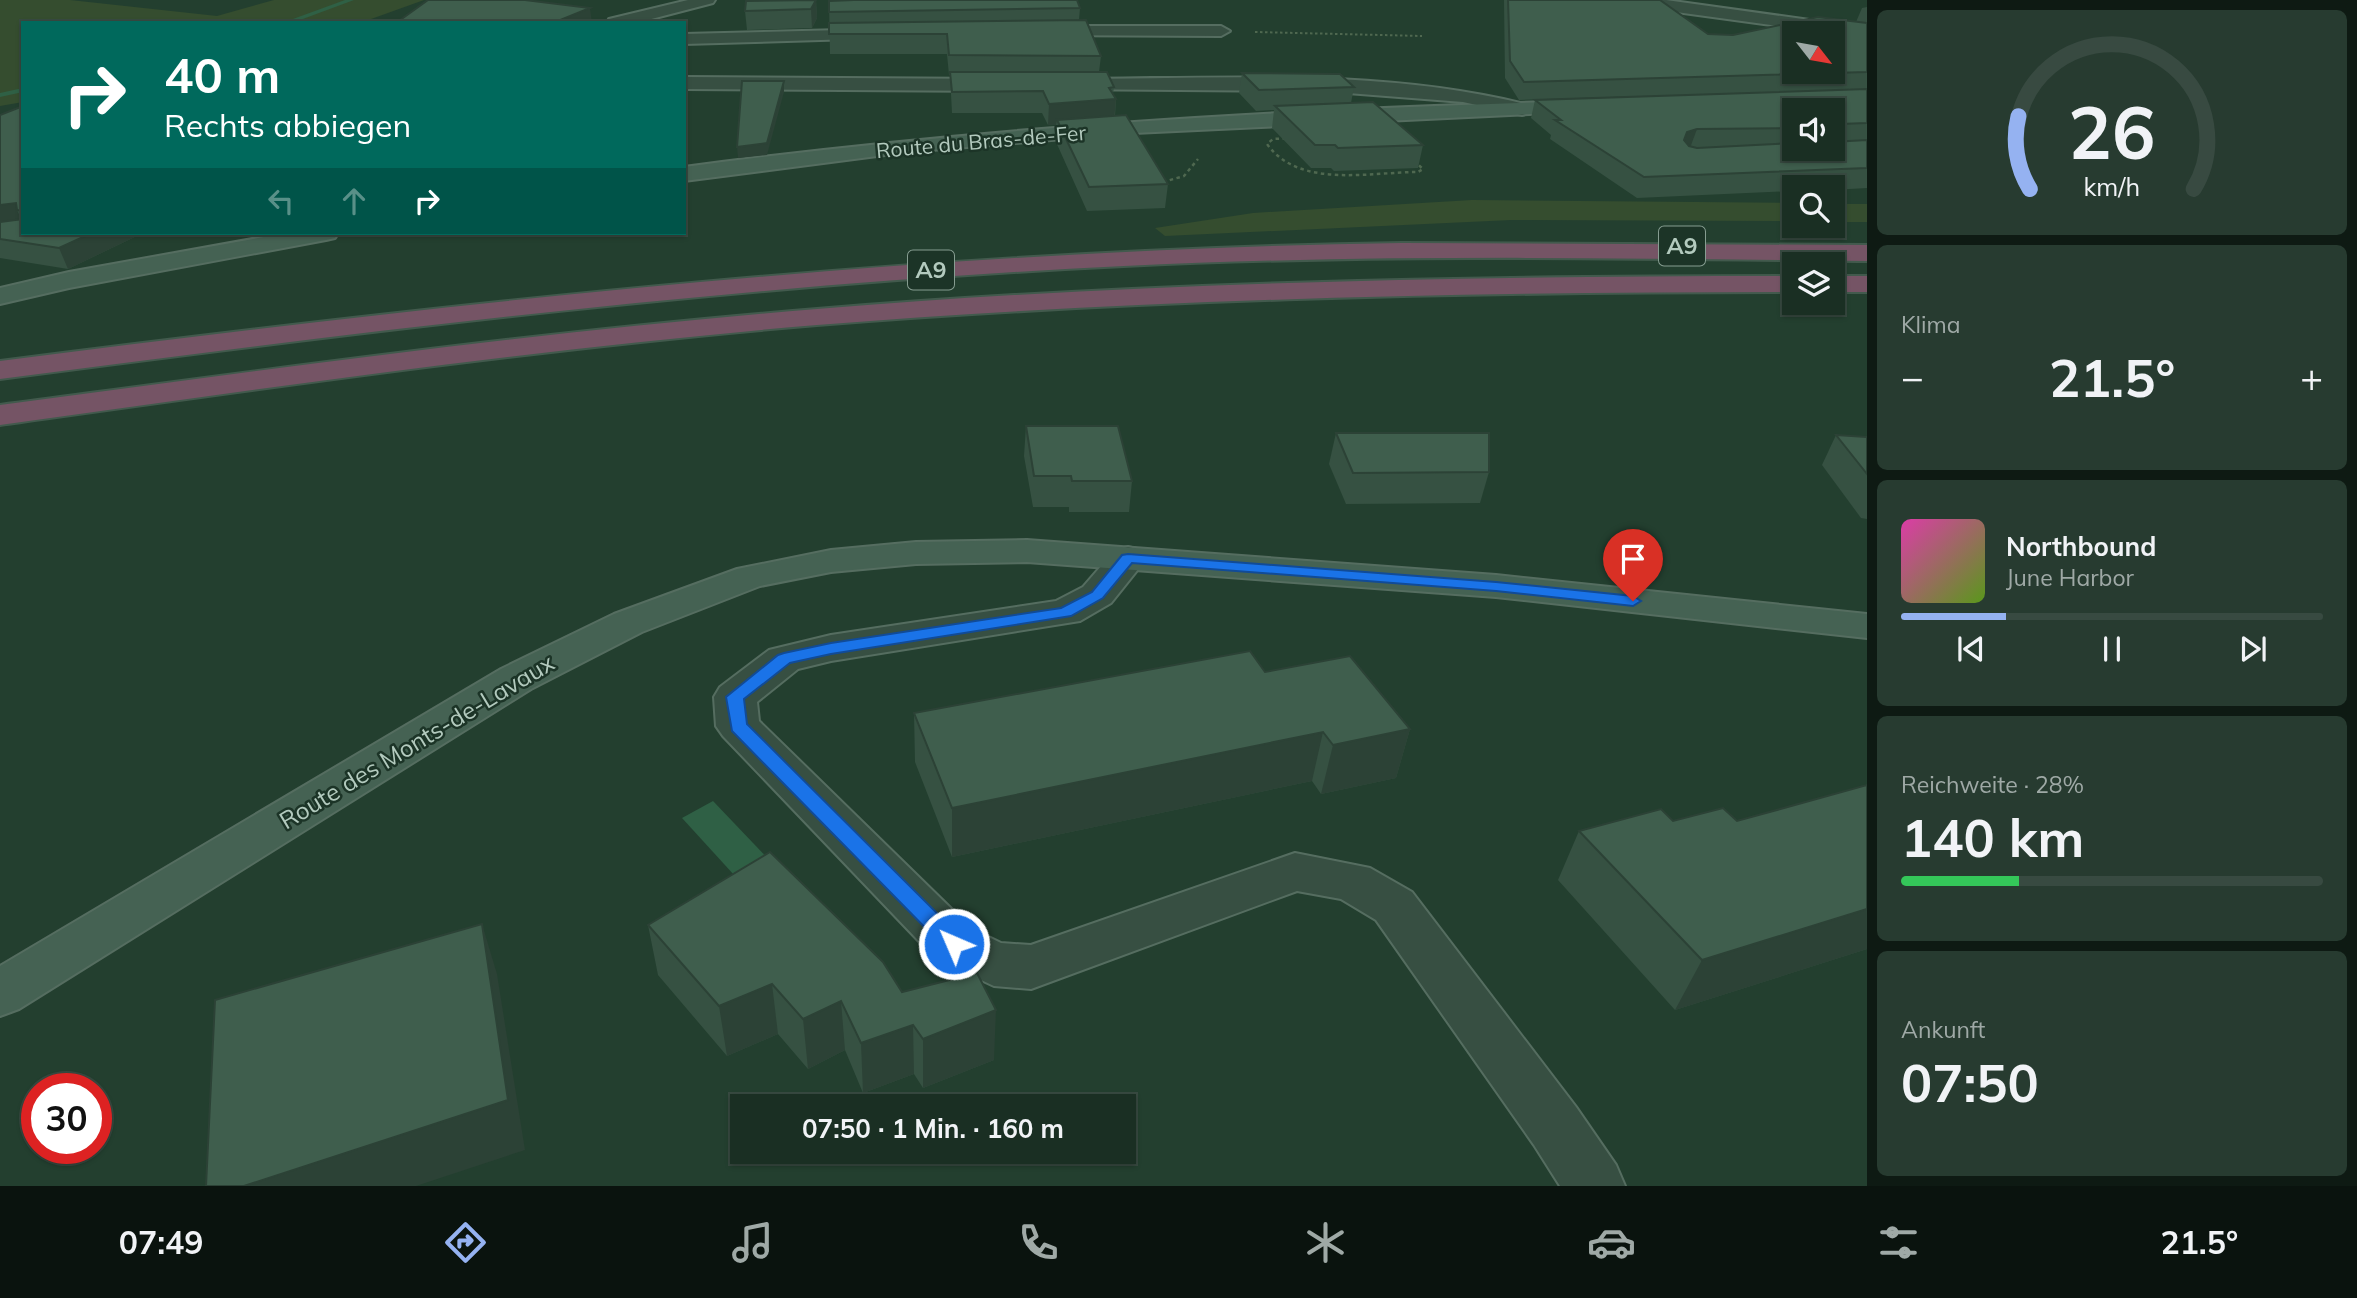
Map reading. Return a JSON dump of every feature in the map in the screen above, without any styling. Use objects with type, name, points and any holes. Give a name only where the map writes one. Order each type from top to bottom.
[{"type":"highway","name":"A9","points":[[0,370],[507,308],[823,278],[1121,258],[1867,243]]},
{"type":"highway","name":"A9","points":[[1498,249],[1867,253]]},
{"type":"highway","name":"A9","points":[[0,415],[572,341],[931,308],[1332,287],[1559,283],[1782,284]]},
{"type":"highway","points":[[1845,284],[1867,284]]},
{"type":"street","points":[[623,21],[707,0]]},
{"type":"street","points":[[1625,0],[1727,13],[1795,26],[1867,33]]},
{"type":"street","points":[[1018,31],[1220,31]]},
{"type":"street","points":[[686,40],[894,33]]},
{"type":"street","points":[[686,83],[1322,85],[1463,96],[1522,109]]},
{"type":"street","name":"Route du Bras-de-Fer","points":[[686,174],[1021,136],[1307,117],[1610,107]]},
{"type":"street","points":[[0,296],[69,280],[315,235]]},
{"type":"street","name":"Route des Monts-de-Lavaux","points":[[0,993],[516,679],[640,619],[750,577],[831,561],[916,553],[1027,551],[1496,586],[1867,626]]},
{"type":"street","points":[[1128,558],[1097,595],[1066,612],[831,648],[784,659],[735,697],[738,726],[954,944],[995,964],[1031,967],[1295,872],[1352,882],[1394,906],[1555,1126],[1594,1186]]},
{"type":"path","points":[[1220,31],[1422,36]]},
{"type":"shaded area","points":[[0,0],[70,0],[217,16],[274,0],[424,0],[366,21],[21,21],[21,102],[0,106]]},
{"type":"shaded area","points":[[1472,200],[1782,203],[1782,221],[1511,220],[1165,236],[1155,228],[1253,213]]},
{"type":"shaded area","points":[[1845,204],[1867,204],[1867,222],[1845,222]]},
{"type":"shaded area","points":[[713,801],[777,868],[745,887],[682,818]]},
{"type":"building","points":[[428,0],[525,0],[590,8],[558,21],[399,21]]},
{"type":"building","points":[[816,0],[811,9],[745,11],[746,1]]},
{"type":"building","points":[[1077,0],[1080,8],[829,12],[829,1]]},
{"type":"building","points":[[1508,0],[1660,0],[1708,34],[1733,35],[1782,25],[1782,74],[1524,82],[1510,61]]},
{"type":"building","points":[[1818,17],[1867,23],[1867,72],[1845,73],[1845,21],[1799,21]]},
{"type":"building","points":[[1086,20],[1101,56],[949,55],[947,34],[829,34],[829,23]]},
{"type":"building","points":[[950,72],[1107,72],[1114,87],[1109,88],[1116,99],[1049,104],[1043,91],[952,92]]},
{"type":"building","points":[[1242,73],[1340,74],[1354,87],[1259,90]]},
{"type":"building","points":[[742,81],[784,81],[767,143],[737,147]]},
{"type":"building","points":[[1867,89],[1867,123],[1845,124],[1845,98],[1782,98],[1782,128],[1697,129],[1687,132],[1684,140],[1689,146],[1697,148],[1782,144],[1782,161],[1845,161],[1845,141],[1867,140],[1867,168],[1644,177],[1555,120],[1561,120],[1535,100]]},
{"type":"building","points":[[1373,102],[1423,145],[1338,148],[1335,145],[1315,145],[1275,106]]},
{"type":"building","points":[[21,107],[21,211],[17,210],[16,203],[0,205],[0,115]]},
{"type":"building","points":[[1126,115],[1168,184],[1089,187],[1057,120]]},
{"type":"building","points":[[21,219],[21,235],[88,235],[59,248],[0,239],[0,222]]},
{"type":"building","points":[[1026,426],[1118,426],[1132,481],[1072,481],[1071,476],[1034,476]]},
{"type":"building","points":[[1336,433],[1489,433],[1489,472],[1353,473]]},
{"type":"building","points":[[1836,435],[1867,437],[1867,474]]},
{"type":"building","points":[[1250,651],[1265,672],[1350,656],[1410,729],[1333,745],[1323,732],[952,808],[914,713]]},
{"type":"building","points":[[1867,785],[1867,909],[1702,960],[1579,831],[1661,809],[1673,821],[1723,808],[1737,821]]},
{"type":"building","points":[[770,852],[883,962],[902,992],[977,973],[996,1010],[923,1039],[913,1025],[861,1043],[841,1001],[803,1019],[772,984],[719,1006],[648,925]]},
{"type":"building","points":[[482,924],[508,1100],[244,1186],[206,1186],[215,1000]]},
{"type":"waterway","points":[[291,21],[351,0]]},
{"type":"waterway","points":[[0,95],[21,90]]},
{"type":"route","points":[[954,944],[738,726],[735,697],[784,659],[831,648],[1066,612],[1097,595],[1128,558],[1496,586],[1633,601]]}]
